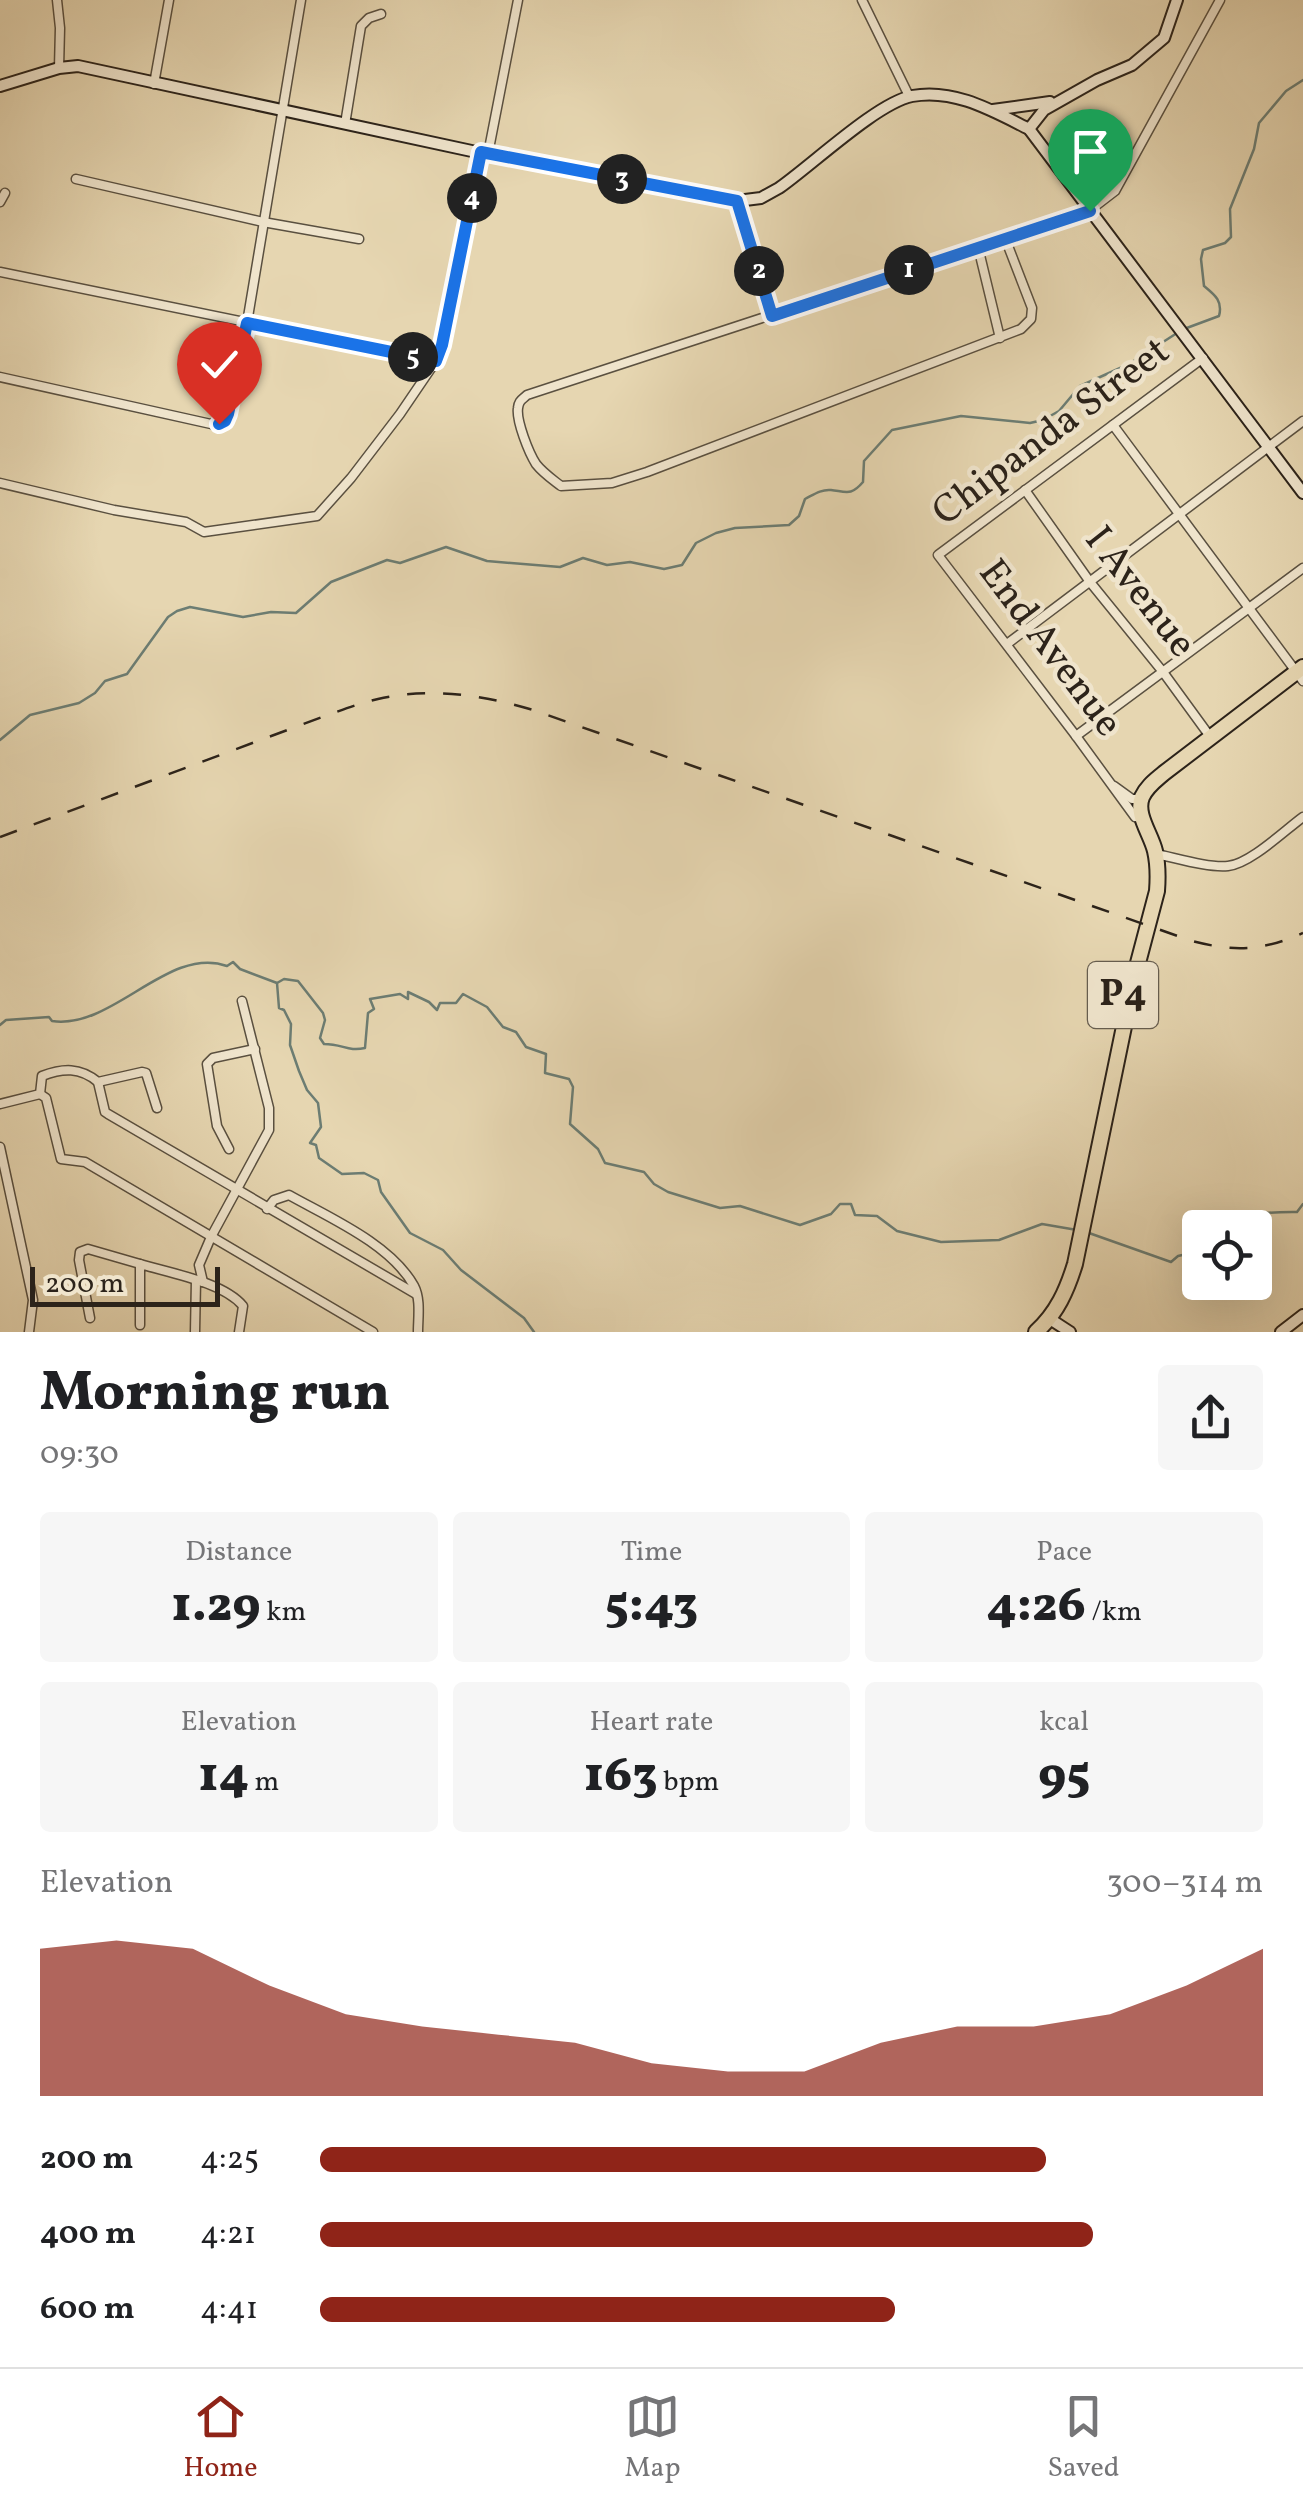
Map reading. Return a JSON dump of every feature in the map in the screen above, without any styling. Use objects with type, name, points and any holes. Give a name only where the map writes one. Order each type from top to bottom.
[{"type":"highway","points":[[1136,799],[1164,773],[1298,671],[1303,656]]},
{"type":"highway","points":[[1136,799],[1145,779],[1206,731],[1298,671]]},
{"type":"highway","name":"End Avenue","points":[[1089,1197],[1120,1009],[1151,888],[1152,862],[1134,817],[1136,799]]},
{"type":"highway","name":"End Avenue","points":[[1036,1332],[1050,1318],[1070,1282],[1134,978],[1157,891],[1156,854],[1136,799]]},
{"type":"street","points":[[57,0],[60,68]]},
{"type":"street","points":[[154,84],[169,0]]},
{"type":"street","points":[[0,377],[211,424],[225,421],[247,323],[301,0]]},
{"type":"street","points":[[0,483],[114,510],[186,522],[204,532],[317,516],[328,506],[436,361],[518,0]]},
{"type":"street","points":[[862,0],[909,96]]},
{"type":"street","points":[[1028,129],[1044,110],[1132,65],[1164,38],[1178,0]]},
{"type":"street","points":[[1005,238],[1029,299],[1031,319],[1021,329],[612,482],[561,486],[547,476],[528,449],[518,408],[527,395],[772,316],[1005,238],[1090,211],[1115,191],[1220,0]]},
{"type":"street","points":[[345,124],[362,26],[380,14]]},
{"type":"street","points":[[0,86],[78,66],[484,153],[737,201],[761,198],[779,188],[879,111],[909,96],[963,100],[1028,129],[1303,493]]},
{"type":"street","points":[[992,110],[1058,101]]},
{"type":"street","points":[[76,178],[263,222],[359,239]]},
{"type":"street","points":[[0,202],[6,193]]},
{"type":"street","points":[[737,201],[772,316]]},
{"type":"street","points":[[978,247],[1000,338]]},
{"type":"street","points":[[0,272],[436,361]]},
{"type":"street","name":"Chipanda Street","points":[[938,556],[1203,358]]},
{"type":"street","points":[[1007,644],[1303,420]]},
{"type":"street","points":[[1113,425],[1298,671]]},
{"type":"street","name":"I Avenue","points":[[1025,490],[1090,582],[1206,731]]},
{"type":"street","name":"End Avenue","points":[[938,556],[1134,817]]},
{"type":"street","points":[[1076,736],[1303,568]]},
{"type":"street","name":"End Avenue","points":[[1108,782],[1136,799]]},
{"type":"street","points":[[1156,854],[1234,865],[1303,817]]},
{"type":"street","points":[[194,1332],[200,1265],[211,1237],[270,1130],[269,1108],[242,1000]]},
{"type":"street","points":[[229,1149],[217,1126],[207,1064],[213,1058],[255,1049]]},
{"type":"street","points":[[40,1094],[40,1079],[45,1074],[72,1069],[86,1073],[98,1082],[106,1113],[416,1294]]},
{"type":"street","points":[[98,1082],[144,1072],[157,1108]]},
{"type":"street","points":[[0,1104],[40,1094],[46,1098],[60,1159],[86,1162],[373,1332]]},
{"type":"street","points":[[0,1147],[33,1300],[28,1332]]},
{"type":"street","points":[[266,1208],[288,1195],[377,1245],[413,1285],[418,1332]]},
{"type":"street","points":[[90,1318],[79,1260],[80,1252],[88,1249],[199,1281],[241,1302],[244,1311],[239,1332]]},
{"type":"street","points":[[140,1264],[140,1325]]},
{"type":"street","points":[[1281,1332],[1303,1315]]},
{"type":"street","points":[[1050,1318],[1070,1332]]},
{"type":"waterway","points":[[1184,329],[1219,316],[1219,302],[1204,286],[1203,250],[1231,237],[1230,209],[1254,149],[1259,123],[1286,91],[1303,80]]},
{"type":"waterway","points":[[0,740],[30,715],[79,703],[105,681],[127,674],[168,617],[177,611],[190,607],[243,617],[296,613],[331,582],[387,560],[400,563],[446,547],[487,561],[560,567],[583,558],[607,565],[630,562],[664,569],[682,565],[696,543],[716,533],[789,525],[799,516],[805,499],[824,490],[855,489],[863,482],[864,461],[892,430],[961,416],[1030,423],[1043,420],[1059,411],[1080,386],[1129,364],[1177,333]]},
{"type":"waterway","points":[[0,1025],[6,1020],[49,1017],[52,1021],[75,1020],[97,1013],[183,967],[205,963],[227,966],[233,962],[240,969],[277,983],[279,1008],[291,1024],[290,1045],[307,1090],[318,1103],[321,1127],[310,1143],[316,1145],[319,1158],[342,1174],[364,1173],[378,1180],[381,1192],[410,1233],[443,1250],[461,1270],[524,1318],[534,1332]]},
{"type":"waterway","points":[[277,983],[284,979],[298,981],[323,1013],[320,1038],[324,1044],[354,1049],[365,1048],[368,1013],[374,1009],[370,999],[400,994],[408,999],[408,992],[437,1010],[440,1003],[456,1003],[463,994],[487,1007],[503,1027],[516,1032],[526,1047],[546,1054],[545,1073],[569,1079],[573,1087],[570,1124],[598,1149],[605,1163],[644,1172],[668,1192],[720,1208],[740,1206],[800,1225],[831,1214],[840,1204],[851,1204],[855,1215],[877,1216],[897,1231],[941,1242],[999,1240],[1042,1224],[1077,1230]]},
{"type":"waterway","points":[[1272,1213],[1297,1212],[1303,1204]]},
{"type":"waterway","points":[[1089,1233],[1171,1262],[1182,1255]]},
{"type":"railway","points":[[0,837],[358,705],[398,695],[456,694],[533,710],[1192,941],[1248,948],[1303,933]]},
{"type":"route","points":[[219,424],[228,414],[247,323],[436,361],[481,152],[737,201],[772,316],[1090,211]]}]
